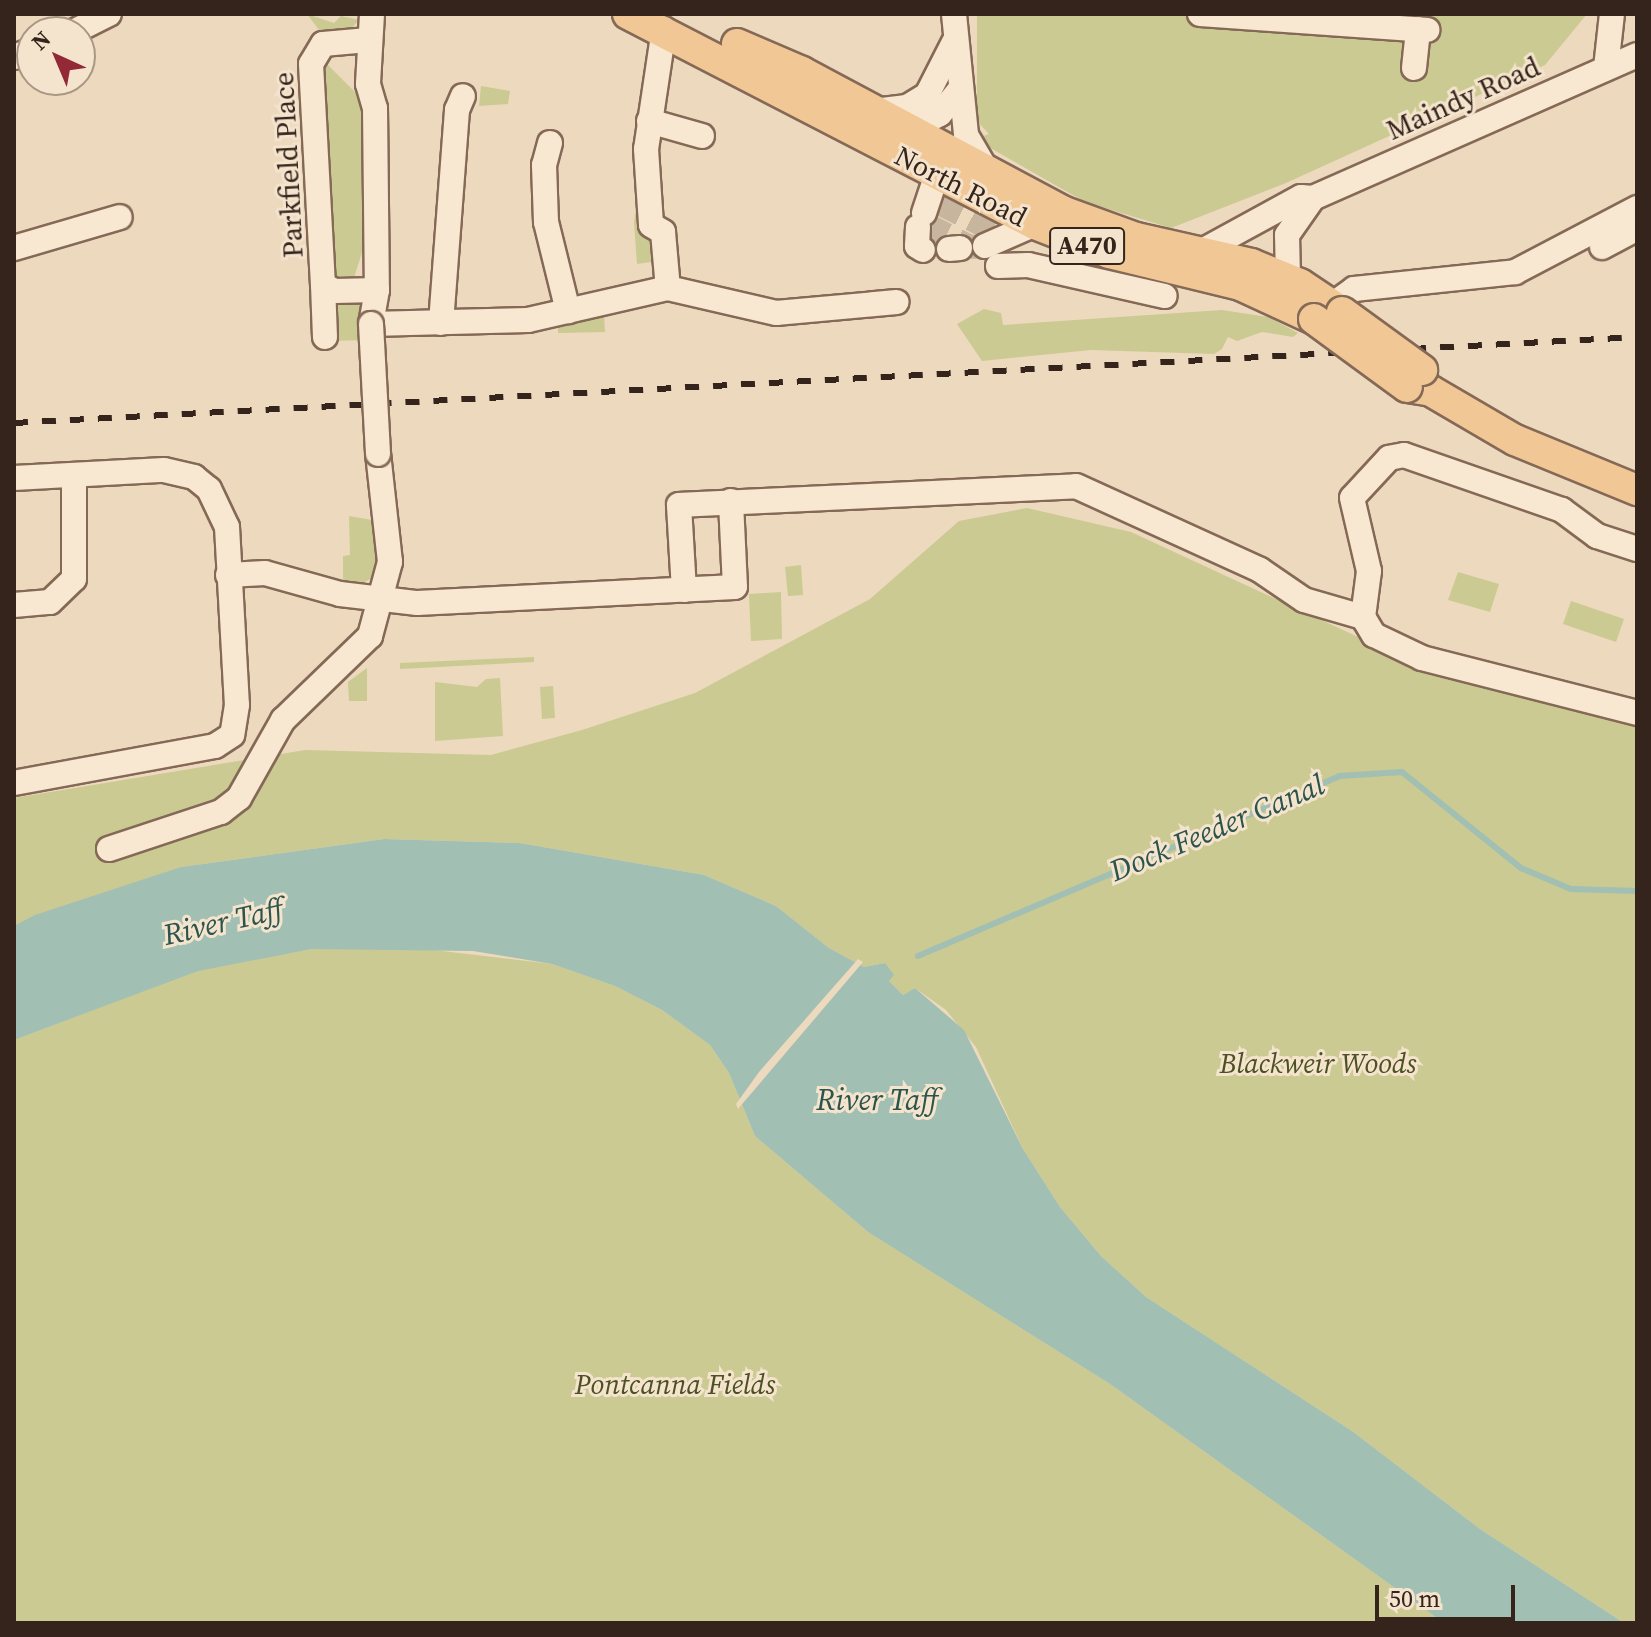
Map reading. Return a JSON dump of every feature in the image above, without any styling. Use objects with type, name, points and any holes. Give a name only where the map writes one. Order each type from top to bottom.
[{"type":"main road","name":"North Road","points":[[628,14],[671,22],[873,125],[909,133],[992,177],[1104,228],[1202,251],[1288,278],[1329,312],[1422,370],[1442,398],[1564,463],[1637,490]]},
{"type":"main road","name":"North Road","points":[[873,125],[929,210],[1001,241],[1105,267],[1240,285],[1329,312]]},
{"type":"street","points":[[873,125],[927,95],[954,42],[954,14]]},
{"type":"street","points":[[1200,14],[1346,19],[1422,30],[1414,68]]},
{"type":"street","points":[[1606,68],[1612,14]]},
{"type":"street","points":[[667,278],[663,232],[651,225],[649,121],[671,22]]},
{"type":"street","name":"Parkfield Place","points":[[109,849],[200,820],[239,798],[283,720],[370,636],[390,562],[378,454],[371,324],[377,290],[375,108],[368,84],[368,24],[323,44],[311,64],[325,337]]},
{"type":"street","points":[[954,42],[961,55],[966,135],[992,177]]},
{"type":"street","name":"Maindy Road","points":[[1202,251],[1247,223],[1301,197],[1313,198],[1637,55]]},
{"type":"street","points":[[909,133],[940,114],[961,88]]},
{"type":"street","points":[[441,323],[457,110],[463,96]]},
{"type":"street","points":[[649,121],[702,136]]},
{"type":"street","points":[[550,143],[544,165],[546,222],[568,311]]},
{"type":"street","points":[[1288,278],[1287,235],[1313,198]]},
{"type":"street","points":[[1329,312],[1354,289],[1515,272],[1637,208]]},
{"type":"street","points":[[14,248],[120,217]]},
{"type":"street","points":[[1602,247],[1637,228]]},
{"type":"street","points":[[1001,241],[1028,265],[1105,267],[1165,296]]},
{"type":"street","name":"Parkfield Place","points":[[323,285],[335,291],[377,290]]},
{"type":"street","points":[[371,324],[528,320],[668,288],[776,313],[897,302]]},
{"type":"street","points":[[1637,549],[1597,536],[1548,505],[1404,455],[1389,458],[1352,498],[1369,571],[1363,617],[1374,635],[1422,658],[1637,713]]},
{"type":"street","points":[[14,478],[164,470],[194,477],[223,512],[237,705],[232,735],[215,746],[14,783]]},
{"type":"street","points":[[14,605],[50,602],[74,579],[74,477]]},
{"type":"street","points":[[684,590],[679,505],[1076,486],[1260,570],[1304,600],[1363,617]]},
{"type":"street","points":[[228,575],[254,574],[362,598],[443,602],[735,587],[731,501]]},
{"type":"green space","points":[[307,14],[334,23],[341,16],[359,20],[348,32],[322,34]]},
{"type":"green space","points":[[977,14],[1587,14],[1545,65],[1286,183],[1171,228],[1085,202],[985,145],[981,137],[989,134],[977,121]]},
{"type":"green space","points":[[320,57],[359,96],[364,246],[353,281],[341,281],[333,272]]},
{"type":"green space","points":[[481,86],[510,91],[508,104],[479,106]]},
{"type":"green space","points":[[644,206],[657,239],[658,261],[637,264],[634,223],[636,207]]},
{"type":"green space","points":[[336,301],[364,303],[364,340],[332,341]]},
{"type":"green space","points":[[984,309],[1001,313],[1003,325],[1222,310],[1268,317],[1298,333],[1293,337],[1262,332],[1237,341],[1228,337],[1222,349],[1214,354],[1091,350],[982,361],[957,324]]},
{"type":"green space","points":[[604,316],[605,332],[558,333],[558,326]]},
{"type":"green space","name":"Blackweir Woods","points":[[1027,508],[1131,532],[1421,666],[1637,722],[1637,1623],[1624,1623],[1480,1529],[1352,1431],[1146,1297],[1101,1256],[1060,1207],[1023,1149],[976,1047],[946,1010],[915,988],[903,995],[889,981],[885,963],[864,967],[829,948],[776,906],[704,875],[520,843],[384,839],[181,867],[14,926],[14,798],[305,750],[491,755],[582,730],[695,693],[870,599],[959,521]]},
{"type":"green space","points":[[349,516],[378,521],[381,556],[376,576],[353,588],[343,586],[343,556],[350,555]]},
{"type":"green space","points":[[801,565],[803,595],[788,596],[785,567]]},
{"type":"green space","points":[[1458,572],[1499,584],[1490,612],[1448,600]]},
{"type":"green space","points":[[781,592],[782,639],[751,641],[749,594]]},
{"type":"green space","points":[[1571,601],[1624,619],[1616,642],[1563,624]]},
{"type":"green space","points":[[534,657],[534,662],[400,669],[400,663]]},
{"type":"green space","points":[[367,668],[367,701],[349,701],[348,682]]},
{"type":"green space","points":[[500,678],[503,736],[435,741],[435,682],[477,687],[486,679]]},
{"type":"green space","points":[[553,686],[555,718],[542,719],[540,687]]},
{"type":"green space","name":"Pontcanna Fields","points":[[400,946],[552,964],[615,986],[662,1010],[710,1045],[729,1073],[755,1136],[868,1232],[1110,1384],[1444,1623],[14,1623],[14,1040],[199,970],[312,949]]},
{"type":"water","name":"River Taff","points":[[384,839],[520,843],[704,875],[776,906],[829,948],[864,967],[885,963],[894,975],[889,981],[903,995],[915,988],[964,1030],[1023,1149],[1060,1207],[1101,1256],[1146,1297],[1352,1431],[1480,1529],[1624,1623],[1444,1623],[1110,1384],[868,1232],[755,1136],[729,1073],[710,1045],[662,1010],[615,986],[552,964],[473,951],[312,949],[198,971],[14,1040],[14,926],[35,915],[181,867]]},
{"type":"pier","points":[[858,959],[863,962],[738,1109],[736,1104],[759,1072]]},
{"type":"waterway","name":"Dock Feeder Canal","points":[[918,956],[1339,776],[1402,772],[1521,868],[1571,889],[1637,891]]},
{"type":"tunnel","points":[[939,203],[993,230]]},
{"type":"tunnel","points":[[924,213],[925,224],[970,247],[985,246]]},
{"type":"railway","points":[[14,423],[1637,337]]}]
